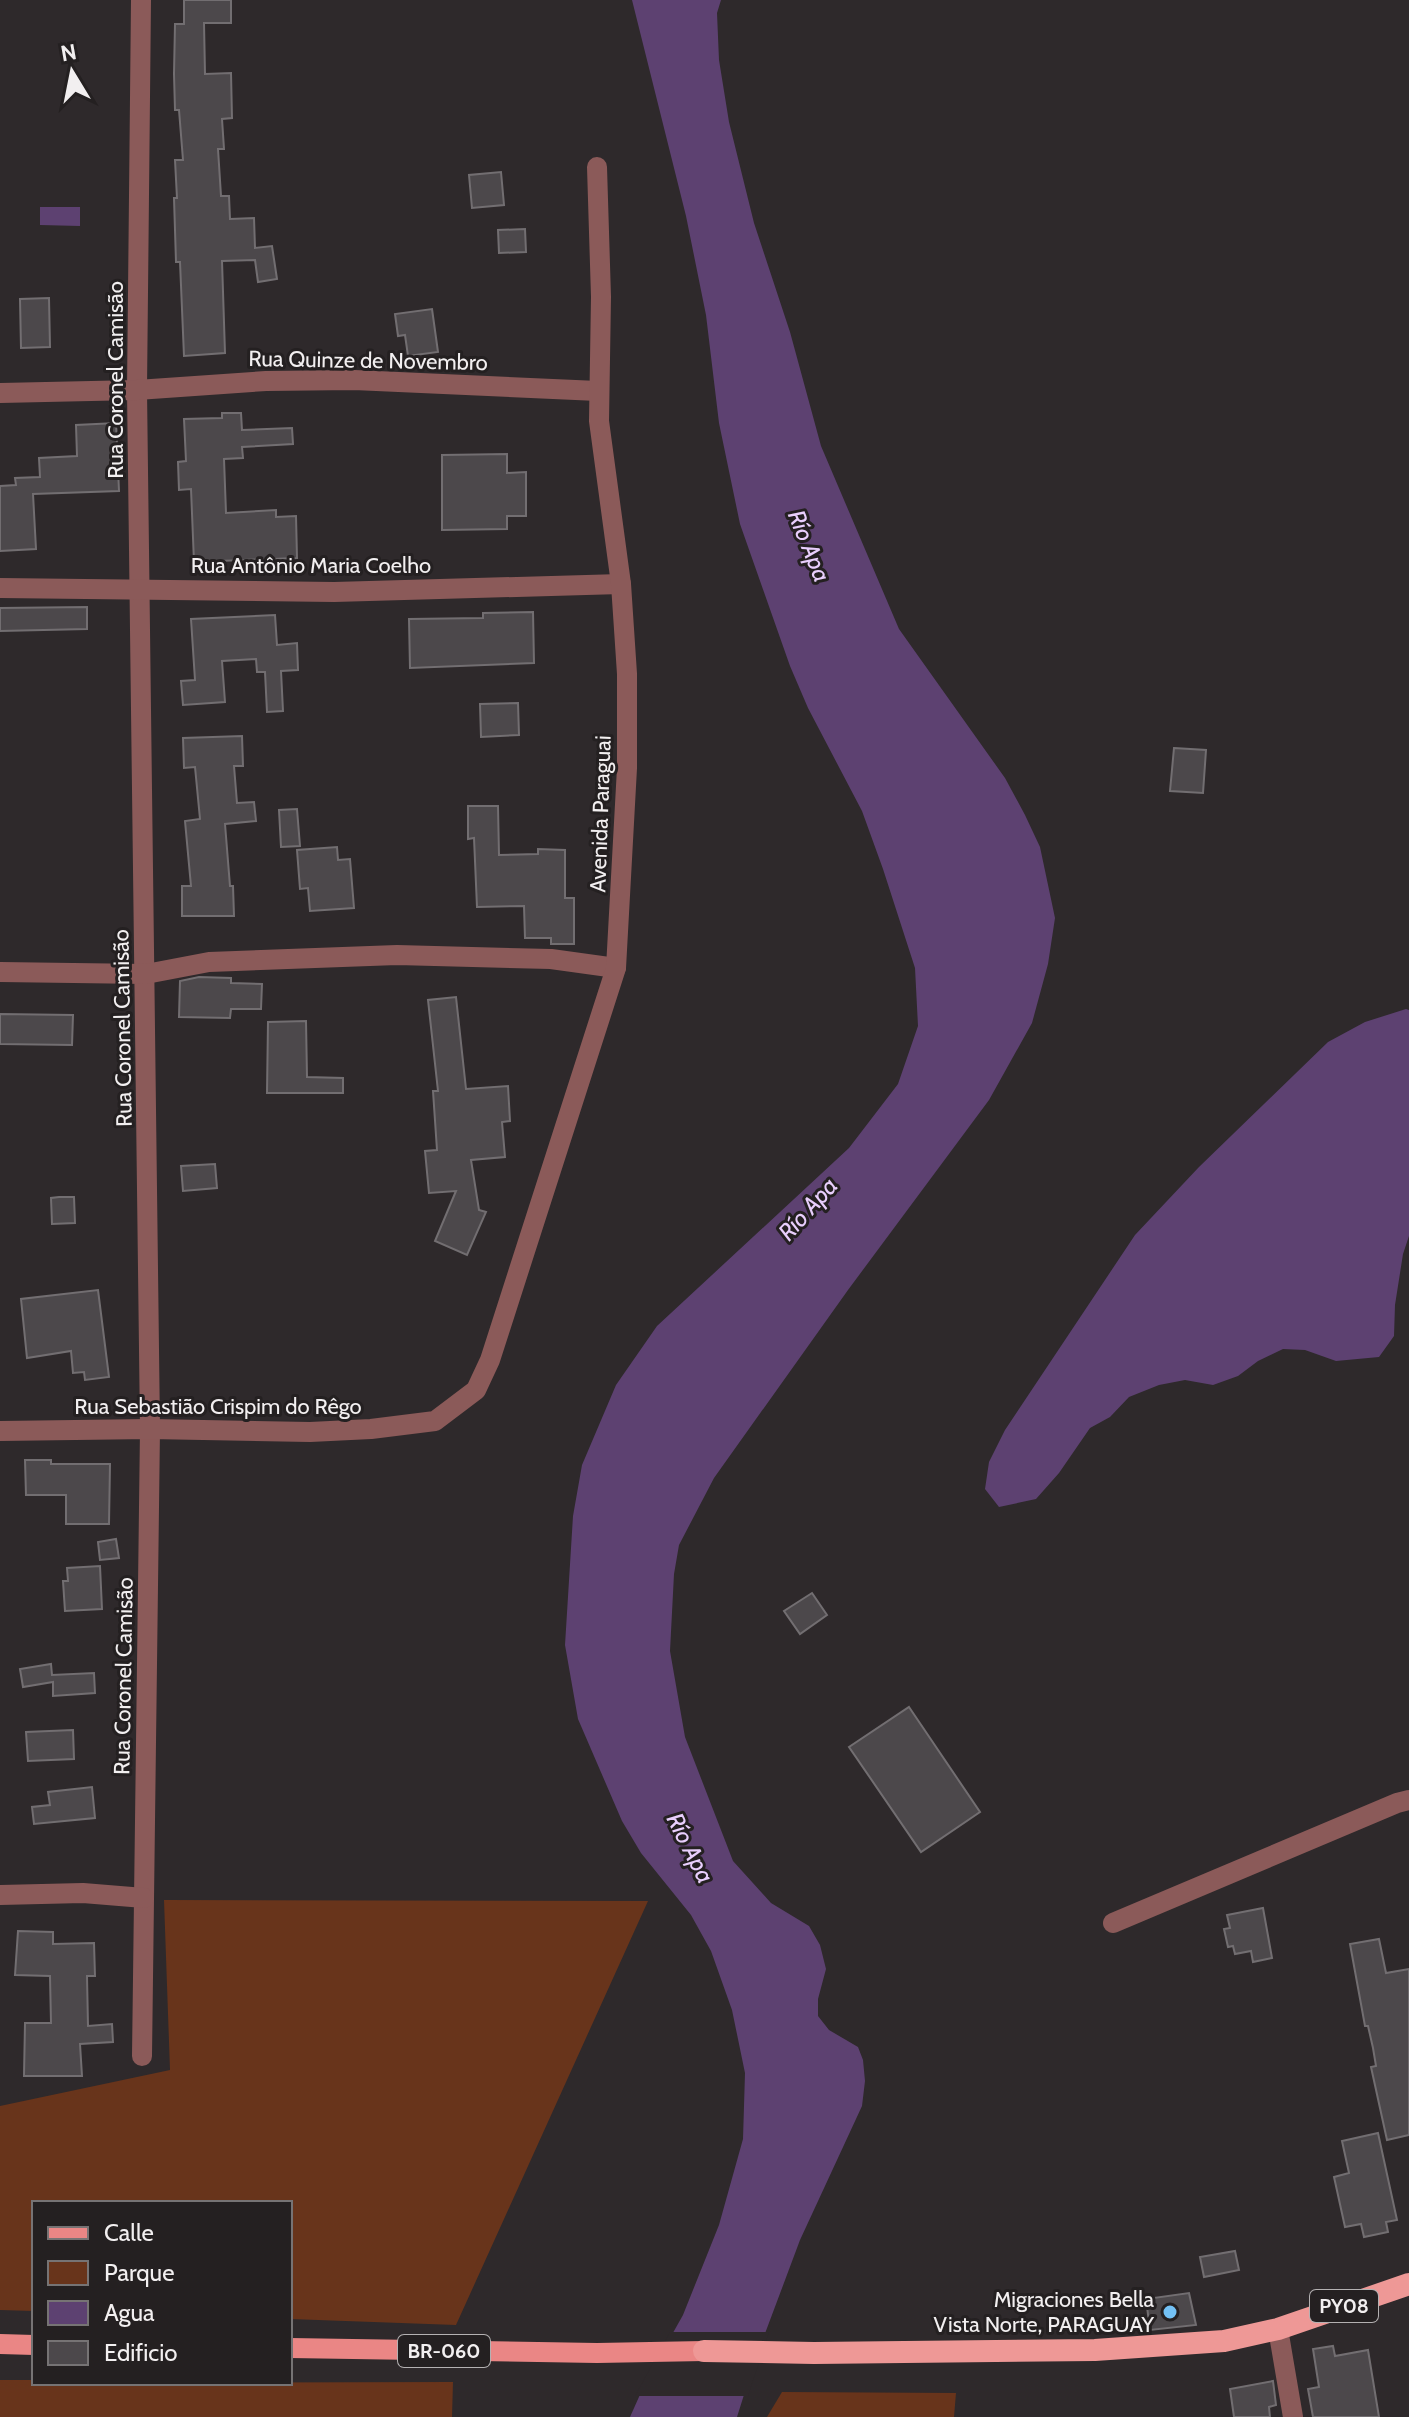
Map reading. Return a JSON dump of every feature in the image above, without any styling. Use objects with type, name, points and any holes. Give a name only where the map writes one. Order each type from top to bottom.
[{"type":"highway","name":"PY08","points":[[704,2351],[814,2353],[1109,2349],[1224,2341],[1278,2329],[1409,2284]]},
{"type":"main road","points":[[0,2344],[32,2345]]},
{"type":"main road","name":"BR-060","points":[[292,2348],[597,2353],[704,2351]]},
{"type":"street","name":"Rua Coronel Camisão","points":[[141,0],[137,390],[150,1429],[142,2056]]},
{"type":"street","name":"Avenida Paraguai","points":[[435,1421],[476,1390],[490,1360],[616,968],[627,768],[627,674],[621,584],[599,421],[601,297],[597,167]]},
{"type":"street","name":"Rua Quinze de Novembro","points":[[0,393],[354,380],[598,391]]},
{"type":"street","name":"Rua Antônio Maria Coelho","points":[[0,588],[334,592],[621,584]]},
{"type":"street","points":[[0,972],[146,974],[209,962],[340,956],[551,959],[616,968]]},
{"type":"street","name":"Rua Sebastião Crispim do Rêgo","points":[[0,1431],[150,1429],[310,1432],[435,1421]]},
{"type":"street","points":[[1113,1923],[1409,1800]]},
{"type":"street","points":[[0,1895],[83,1893],[144,1898]]},
{"type":"street","points":[[1278,2329],[1293,2417]]},
{"type":"green space","points":[[164,1900],[648,1901],[456,2325],[292,2319],[292,2201],[32,2201],[32,2311],[0,2310],[0,2106],[170,2070]]},
{"type":"green space","points":[[0,2380],[32,2380],[32,2385],[453,2382],[452,2417],[0,2417]]},
{"type":"green space","points":[[782,2392],[956,2393],[954,2417],[767,2417]]},
{"type":"water","name":"Río Apa","points":[[632,0],[721,0],[717,13],[719,60],[729,122],[754,223],[790,332],[821,446],[899,629],[1005,778],[1025,815],[1040,847],[1055,918],[1048,964],[1032,1023],[989,1100],[714,1478],[679,1545],[674,1574],[670,1651],[685,1737],[733,1861],[771,1903],[809,1926],[820,1945],[826,1969],[818,1999],[818,2016],[829,2030],[858,2047],[865,2081],[862,2106],[800,2240],[737,2417],[630,2417],[647,2379],[683,2315],[719,2225],[743,2139],[745,2073],[732,2010],[711,1951],[691,1915],[641,1853],[622,1821],[578,1719],[565,1645],[573,1516],[582,1465],[616,1385],[657,1326],[849,1148],[898,1084],[918,1026],[915,968],[883,869],[862,811],[808,708],[790,666],[740,524],[719,423],[706,315],[686,216]]},
{"type":"water","points":[[40,207],[80,207],[80,226],[40,225]]},
{"type":"water","points":[[1409,1010],[1409,1236],[1395,1305],[1394,1336],[1379,1357],[1336,1361],[1305,1350],[1283,1349],[1258,1361],[1238,1376],[1213,1385],[1185,1380],[1159,1385],[1129,1397],[1110,1417],[1090,1428],[1059,1473],[1036,1499],[999,1507],[985,1489],[989,1462],[1005,1430],[1135,1235],[1199,1167],[1328,1042],[1365,1022]]},
{"type":"pier","points":[[670,2332],[769,2332],[748,2396],[635,2396]]},
{"type":"building","points":[[184,0],[231,0],[231,23],[204,23],[205,74],[231,73],[232,118],[222,119],[224,149],[218,149],[221,196],[229,196],[230,219],[254,218],[255,248],[272,246],[277,279],[258,282],[255,260],[222,261],[225,353],[184,356],[174,198],[177,198],[175,160],[183,160],[179,110],[175,110],[174,74],[175,24],[184,24]]},
{"type":"building","points":[[501,172],[504,205],[472,208],[469,175]]},
{"type":"building","points":[[525,229],[526,252],[499,253],[498,230]]},
{"type":"building","points":[[49,298],[50,347],[21,348],[20,299]]},
{"type":"building","points":[[432,309],[438,352],[408,356],[405,335],[398,336],[395,314]]},
{"type":"building","points":[[222,413],[241,413],[242,430],[292,428],[293,444],[242,447],[243,458],[224,459],[226,513],[276,510],[276,517],[296,516],[297,558],[194,562],[191,489],[179,490],[178,462],[186,461],[184,419],[222,418]]},
{"type":"building","points":[[116,423],[119,491],[33,494],[36,549],[0,551],[0,486],[16,485],[15,478],[40,477],[39,458],[77,456],[76,425]]},
{"type":"building","points":[[507,454],[507,473],[526,472],[526,516],[507,516],[507,529],[442,530],[442,455]]},
{"type":"building","points":[[87,607],[87,629],[0,631],[0,608]]},
{"type":"building","points":[[533,612],[534,663],[410,668],[409,619],[483,618],[483,613]]},
{"type":"building","points":[[275,615],[277,645],[297,643],[298,670],[281,671],[283,711],[267,712],[265,672],[257,672],[256,659],[222,661],[225,702],[183,705],[181,681],[195,680],[191,619]]},
{"type":"building","points":[[518,703],[519,735],[481,737],[480,704]]},
{"type":"building","points":[[242,736],[243,766],[234,766],[237,803],[254,802],[256,821],[225,824],[234,916],[182,916],[182,886],[191,886],[185,821],[200,819],[195,767],[184,768],[183,738]]},
{"type":"building","points":[[1174,748],[1206,750],[1203,793],[1170,791]]},
{"type":"building","points":[[468,806],[498,806],[499,855],[538,854],[538,849],[565,850],[565,898],[574,898],[574,944],[551,944],[551,938],[525,938],[524,906],[477,907],[474,838],[468,839]]},
{"type":"building","points":[[297,809],[300,846],[281,847],[279,810]]},
{"type":"building","points":[[337,847],[338,860],[350,859],[354,908],[310,911],[308,888],[300,889],[297,850]]},
{"type":"building","points":[[199,977],[231,978],[231,983],[262,984],[261,1009],[231,1009],[230,1018],[179,1017],[180,981]]},
{"type":"building","points":[[456,997],[466,1089],[508,1086],[510,1121],[502,1122],[505,1157],[471,1160],[479,1210],[486,1212],[467,1255],[435,1241],[456,1191],[429,1193],[425,1151],[437,1150],[433,1091],[438,1091],[428,1000]]},
{"type":"building","points":[[0,1014],[73,1015],[72,1045],[0,1044]]},
{"type":"building","points":[[306,1021],[307,1077],[343,1078],[343,1093],[267,1093],[268,1022]]},
{"type":"building","points":[[215,1164],[217,1188],[183,1191],[181,1166]]},
{"type":"building","points":[[74,1197],[75,1223],[52,1224],[51,1198]]},
{"type":"building","points":[[98,1290],[109,1377],[85,1380],[84,1372],[73,1373],[71,1351],[27,1358],[21,1299]]},
{"type":"building","points":[[25,1460],[51,1460],[51,1464],[110,1464],[109,1524],[66,1524],[66,1495],[26,1495]]},
{"type":"building","points":[[116,1539],[119,1558],[100,1560],[98,1542]]},
{"type":"building","points":[[100,1566],[102,1609],[65,1611],[63,1581],[68,1581],[67,1568]]},
{"type":"building","points":[[812,1593],[827,1615],[800,1634],[784,1611]]},
{"type":"building","points":[[51,1664],[52,1675],[94,1673],[95,1693],[53,1696],[53,1682],[23,1687],[20,1669]]},
{"type":"building","points":[[909,1707],[980,1812],[921,1852],[849,1747]]},
{"type":"building","points":[[73,1730],[74,1759],[28,1761],[26,1732]]},
{"type":"building","points":[[92,1787],[95,1818],[34,1824],[32,1807],[50,1805],[48,1792]]},
{"type":"building","points":[[1263,1908],[1272,1958],[1253,1962],[1251,1951],[1235,1954],[1233,1946],[1228,1947],[1224,1929],[1230,1928],[1227,1915]]},
{"type":"building","points":[[18,1931],[53,1932],[53,1944],[94,1943],[95,1976],[87,1976],[88,2026],[112,2024],[113,2042],[80,2044],[82,2076],[24,2076],[25,2023],[51,2023],[50,1976],[15,1975]]},
{"type":"building","points":[[1379,1939],[1386,1973],[1409,1969],[1409,2135],[1387,2140],[1371,2067],[1376,2066],[1373,2048],[1368,2026],[1365,2026],[1350,1944]]},
{"type":"building","points":[[1378,2133],[1397,2220],[1386,2222],[1388,2232],[1364,2237],[1361,2224],[1345,2227],[1334,2177],[1349,2173],[1342,2141]]},
{"type":"building","points":[[1235,2251],[1239,2270],[1204,2277],[1200,2257]]},
{"type":"building","name":"Migraciones Bella Vista Norte, PARAGUAY","points":[[1189,2293],[1196,2325],[1150,2330],[1146,2299]]},
{"type":"building","points":[[1333,2346],[1335,2356],[1368,2350],[1379,2417],[1313,2417],[1308,2389],[1319,2387],[1313,2349]]},
{"type":"building","points":[[1273,2381],[1276,2405],[1269,2407],[1270,2417],[1234,2417],[1230,2389]]},
{"type":"place","name":"Migraciones Bella Vista Norte, PARAGUAY","points":[[1170,2312]]}]
